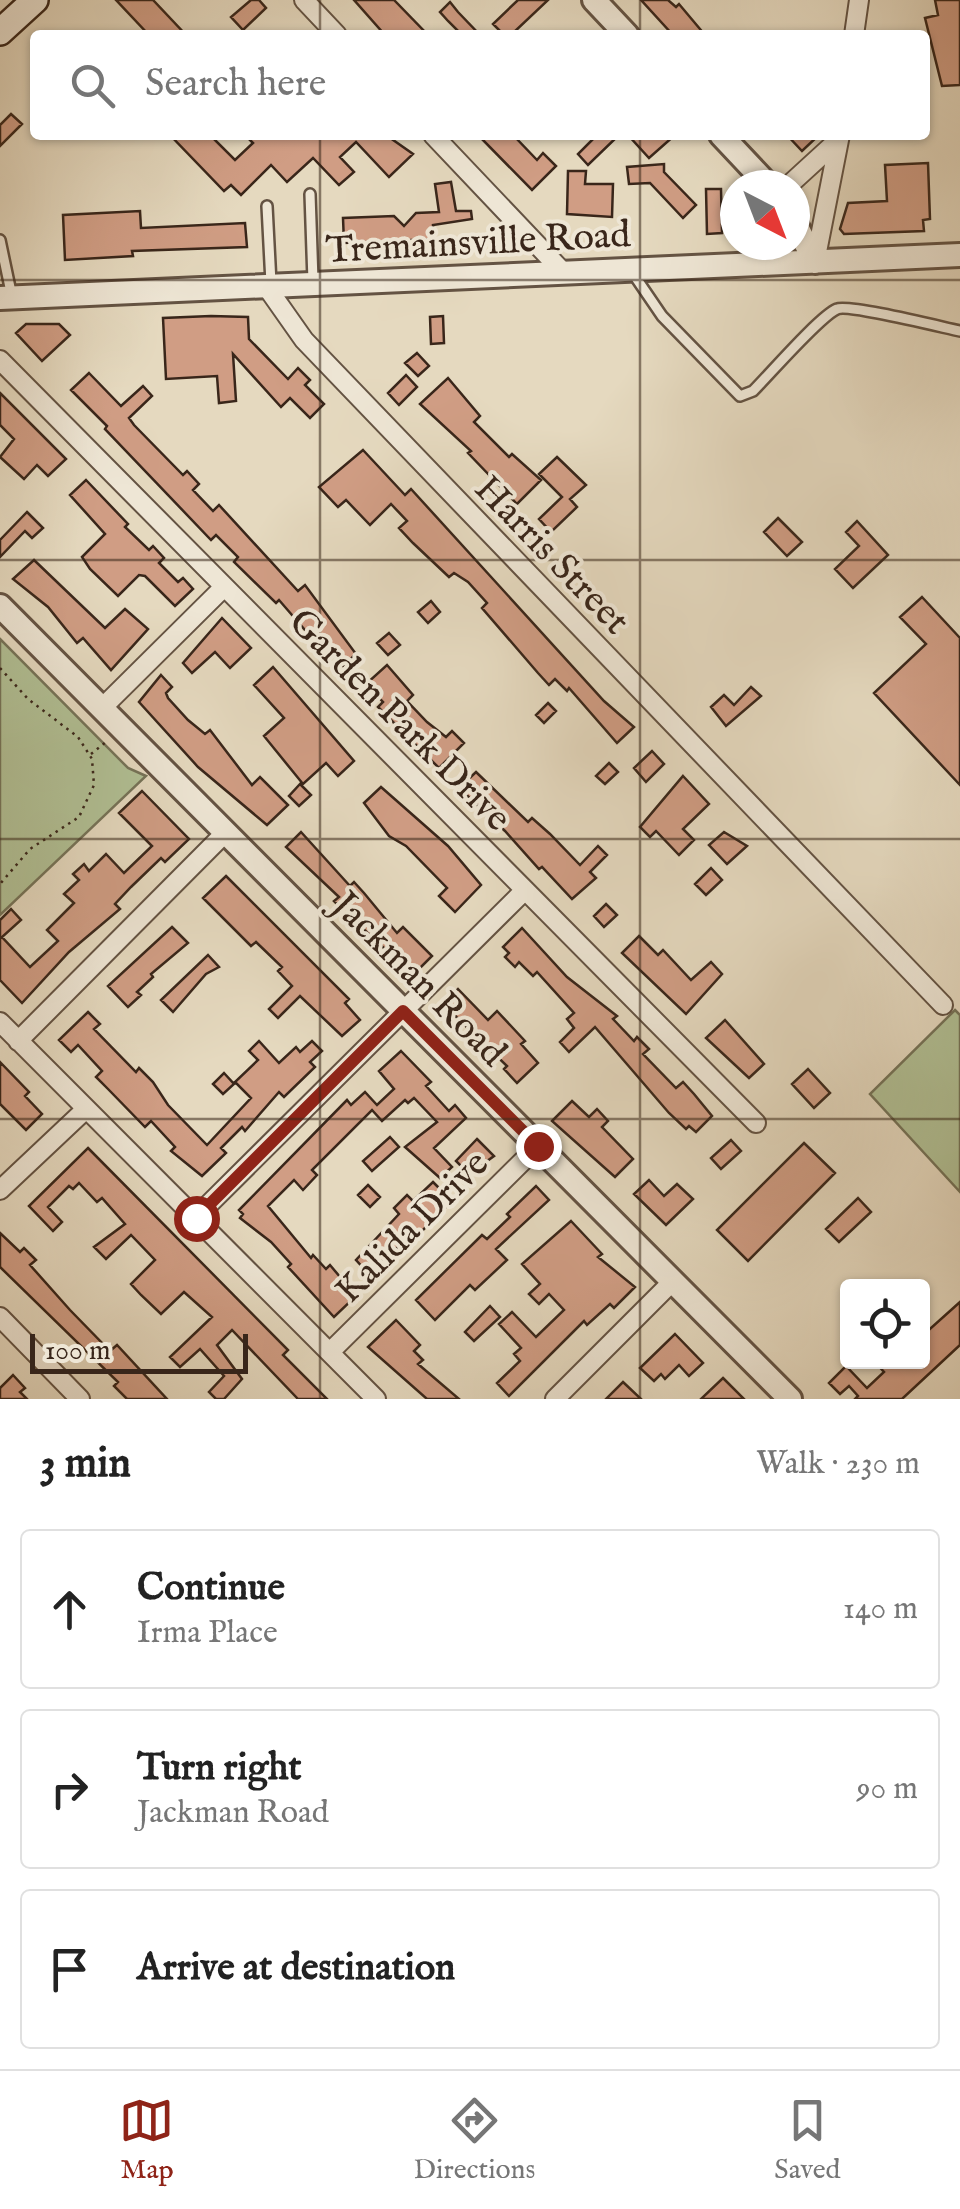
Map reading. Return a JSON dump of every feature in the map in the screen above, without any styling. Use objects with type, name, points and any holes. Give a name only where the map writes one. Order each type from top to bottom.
[{"type":"street","points":[[304,0],[332,30]]},
{"type":"street","points":[[594,0],[622,30]]},
{"type":"street","points":[[855,30],[859,0]]},
{"type":"street","points":[[438,140],[564,272]]},
{"type":"street","points":[[725,140],[752,170]]},
{"type":"street","points":[[804,170],[835,140]]},
{"type":"street","points":[[815,262],[838,140]]},
{"type":"street","points":[[810,252],[815,262]]},
{"type":"street","name":"Tremainsville Road","points":[[6,297],[960,255]]},
{"type":"street","points":[[722,266],[729,260]]},
{"type":"street","name":"Harris Street","points":[[269,286],[304,340],[944,1005]]},
{"type":"street","name":"Garden Park Drive","points":[[0,360],[756,1123]]},
{"type":"street","points":[[102,708],[224,587]]},
{"type":"street","name":"Jackman Road","points":[[0,606],[790,1399]]},
{"type":"street","points":[[18,1040],[226,832]]},
{"type":"street","points":[[196,1218],[525,890]]},
{"type":"street","points":[[0,1022],[376,1399]]},
{"type":"street","points":[[0,1190],[86,1108]]},
{"type":"street","name":"Kalida Drive","points":[[330,1352],[538,1146]]},
{"type":"street","points":[[555,1399],[673,1281]]},
{"type":"street","points":[[0,1317],[80,1399]]},
{"type":"lane","points":[[310,194],[313,284]]},
{"type":"lane","points":[[267,206],[269,286]]},
{"type":"lane","points":[[0,240],[6,297]]},
{"type":"lane","points":[[631,269],[662,316],[740,396],[753,391],[836,309],[858,306],[897,320],[960,331]]},
{"type":"path","points":[[0,668],[28,699],[78,737],[90,755],[94,785],[86,808],[30,849],[0,884]]},
{"type":"path","points":[[90,755],[106,742]]},
{"type":"green space","points":[[0,639],[128,768],[146,776],[0,915]]},
{"type":"green space","points":[[955,1010],[960,1015],[960,1192],[870,1094]]},
{"type":"building","points":[[116,0],[153,0],[181,30],[144,30]]},
{"type":"building","points":[[251,0],[259,0],[266,8],[243,30],[231,17]]},
{"type":"building","points":[[354,0],[394,0],[423,30],[381,30]]},
{"type":"building","points":[[518,0],[548,0],[516,30],[499,30],[493,24]]},
{"type":"building","points":[[641,0],[668,0],[676,7],[679,4],[701,30],[668,30]]},
{"type":"building","points":[[935,0],[960,0],[960,85],[942,86],[925,18],[938,15]]},
{"type":"building","points":[[450,2],[475,30],[457,30],[440,12]]},
{"type":"building","points":[[11,114],[22,124],[0,146],[0,125]]},
{"type":"building","points":[[175,140],[215,140],[235,160],[253,143],[250,140],[393,140],[413,154],[389,177],[356,142],[340,157],[354,172],[339,185],[313,158],[287,182],[271,165],[241,195],[231,185],[224,191]]},
{"type":"building","points":[[483,140],[518,140],[537,160],[543,153],[556,166],[532,190]]},
{"type":"building","points":[[592,140],[614,140],[588,165],[578,154]]},
{"type":"building","points":[[633,140],[669,140],[649,158]]},
{"type":"building","points":[[792,140],[814,140],[802,151]]},
{"type":"building","points":[[928,163],[930,219],[923,220],[924,231],[844,234],[840,229],[848,203],[887,201],[885,165]]},
{"type":"building","points":[[664,164],[664,172],[696,205],[683,218],[650,183],[629,184],[627,167]]},
{"type":"building","points":[[568,171],[586,171],[585,184],[613,184],[612,217],[567,214]]},
{"type":"building","points":[[451,182],[456,211],[471,211],[472,219],[433,225],[434,239],[344,243],[343,218],[394,216],[404,226],[416,213],[439,212],[435,184]]},
{"type":"building","points":[[706,189],[720,189],[720,233],[707,234]]},
{"type":"building","points":[[140,211],[141,228],[245,223],[247,247],[132,251],[133,256],[65,260],[63,215]]},
{"type":"building","points":[[443,316],[444,343],[431,344],[430,317]]},
{"type":"building","points":[[248,317],[249,339],[288,379],[298,368],[310,380],[305,385],[324,404],[310,418],[290,398],[281,407],[233,354],[236,401],[219,403],[217,376],[166,379],[163,318]]},
{"type":"building","points":[[26,324],[59,324],[70,335],[42,361],[16,333]]},
{"type":"building","points":[[417,353],[429,366],[418,376],[405,363]]},
{"type":"building","points":[[89,373],[121,406],[143,386],[152,396],[129,418],[183,475],[187,471],[199,484],[193,490],[213,511],[219,505],[298,591],[305,585],[356,654],[343,666],[327,648],[324,652],[279,600],[276,603],[234,562],[238,557],[216,535],[211,540],[71,390]]},
{"type":"building","points":[[406,375],[417,387],[399,405],[388,393]]},
{"type":"building","points":[[448,378],[480,416],[474,422],[509,457],[512,454],[541,480],[517,504],[468,453],[471,451],[420,404]]},
{"type":"building","points":[[0,393],[66,459],[48,476],[37,465],[24,479],[0,457],[14,439],[0,425]]},
{"type":"building","points":[[363,450],[405,495],[411,489],[604,701],[634,727],[617,743],[569,688],[567,691],[555,679],[549,685],[482,608],[487,603],[468,582],[454,573],[449,577],[413,543],[399,528],[407,521],[391,504],[370,525],[346,500],[338,507],[319,487]]},
{"type":"building","points":[[557,457],[586,485],[570,499],[577,507],[551,532],[539,519],[562,497],[539,474]]},
{"type":"building","points":[[86,480],[128,524],[125,527],[149,550],[153,546],[164,558],[159,563],[178,582],[183,578],[193,589],[175,606],[145,576],[139,575],[118,596],[90,569],[82,557],[105,534],[70,495]]},
{"type":"building","points":[[27,512],[43,528],[32,538],[25,531],[0,557],[0,540]]},
{"type":"building","points":[[778,518],[802,542],[787,556],[764,532]]},
{"type":"building","points":[[857,521],[888,555],[853,588],[835,569],[859,546],[846,532]]},
{"type":"building","points":[[34,560],[105,628],[125,609],[148,629],[111,670],[83,638],[77,643],[48,607],[13,579]]},
{"type":"building","points":[[922,597],[960,638],[960,785],[874,693],[926,644],[900,617]]},
{"type":"building","points":[[431,601],[440,612],[428,623],[418,612]]},
{"type":"building","points":[[222,618],[251,648],[230,668],[215,652],[192,673],[183,663]]},
{"type":"building","points":[[389,633],[400,645],[388,655],[377,643]]},
{"type":"building","points":[[387,665],[413,695],[407,701],[427,722],[446,737],[452,731],[464,743],[439,768],[378,707],[383,702],[366,684]]},
{"type":"building","points":[[273,667],[354,761],[338,776],[326,763],[303,784],[264,736],[284,718],[254,685]]},
{"type":"building","points":[[161,675],[172,687],[166,693],[168,698],[188,720],[205,734],[210,730],[252,785],[260,777],[288,805],[267,825],[198,767],[139,702]]},
{"type":"building","points":[[751,687],[761,696],[726,726],[711,707],[724,695],[734,705]]},
{"type":"building","points":[[548,703],[556,711],[544,723],[536,715]]},
{"type":"building","points":[[652,751],[664,764],[646,782],[634,768]]},
{"type":"building","points":[[609,763],[618,772],[605,784],[596,776]]},
{"type":"building","points":[[476,772],[528,822],[532,818],[550,834],[580,865],[598,846],[607,855],[590,872],[596,878],[572,899],[459,788]]},
{"type":"building","points":[[683,776],[709,804],[683,829],[694,840],[679,855],[656,831],[650,837],[640,827]]},
{"type":"building","points":[[300,784],[311,795],[299,806],[289,796]]},
{"type":"building","points":[[381,787],[448,846],[481,885],[455,912],[439,896],[447,888],[406,846],[389,836],[364,803]]},
{"type":"building","points":[[142,791],[189,839],[165,862],[161,858],[131,887],[115,904],[120,909],[69,952],[22,1003],[0,980],[0,920],[11,909],[21,920],[2,937],[30,967],[58,941],[47,930],[74,903],[64,894],[79,880],[73,874],[84,864],[89,871],[106,854],[124,873],[152,846],[119,813]]},
{"type":"building","points":[[301,832],[350,886],[354,882],[397,933],[403,927],[432,956],[413,975],[334,901],[339,897],[286,847]]},
{"type":"building","points":[[724,832],[747,846],[727,864],[709,845]]},
{"type":"building","points":[[711,868],[722,880],[706,895],[695,884]]},
{"type":"building","points":[[226,876],[349,999],[345,1003],[360,1020],[342,1036],[300,996],[278,1018],[269,1009],[292,986],[278,971],[282,967],[256,942],[251,946],[203,898]]},
{"type":"building","points":[[606,904],[617,915],[604,927],[594,916]]},
{"type":"building","points":[[172,927],[188,943],[151,974],[153,977],[137,992],[141,995],[128,1007],[108,986]]},
{"type":"building","points":[[522,928],[567,977],[617,1016],[613,1019],[634,1041],[637,1037],[649,1049],[643,1054],[676,1088],[683,1082],[694,1094],[712,1116],[696,1132],[689,1126],[686,1129],[669,1113],[595,1027],[569,1052],[560,1042],[574,1028],[567,1019],[574,1013],[537,972],[533,976],[519,962],[515,967],[505,957],[509,953],[503,947]]},
{"type":"building","points":[[639,936],[658,955],[663,950],[691,980],[711,962],[722,974],[686,1014],[622,953]]},
{"type":"building","points":[[208,955],[219,967],[206,974],[173,1012],[161,1000]]},
{"type":"building","points":[[458,989],[488,1020],[497,1011],[525,1041],[521,1044],[538,1063],[517,1083],[504,1069],[507,1066],[443,1004]]},
{"type":"building","points":[[88,1012],[100,1024],[94,1029],[136,1072],[139,1068],[153,1082],[168,1105],[207,1145],[251,1098],[235,1082],[258,1060],[249,1051],[259,1041],[279,1063],[296,1047],[300,1052],[312,1041],[322,1051],[310,1062],[315,1067],[284,1097],[279,1092],[245,1131],[242,1127],[221,1148],[226,1153],[202,1176],[171,1151],[175,1147],[151,1121],[145,1127],[96,1077],[102,1071],[78,1045],[71,1052],[59,1040]]},
{"type":"building","points":[[725,1020],[764,1064],[749,1078],[706,1038]]},
{"type":"building","points":[[401,1051],[431,1082],[426,1086],[449,1111],[455,1105],[466,1118],[434,1148],[452,1167],[440,1178],[405,1147],[437,1122],[414,1098],[408,1103],[405,1100],[382,1121],[372,1110],[312,1170],[317,1175],[303,1190],[294,1180],[268,1206],[311,1258],[313,1255],[326,1269],[330,1265],[356,1296],[334,1317],[288,1267],[291,1264],[271,1242],[240,1218],[243,1214],[239,1210],[347,1100],[351,1105],[365,1092],[377,1105],[394,1089],[379,1071]]},
{"type":"building","points":[[0,1062],[29,1092],[25,1096],[42,1114],[26,1130],[0,1104]]},
{"type":"building","points":[[808,1069],[830,1093],[814,1108],[792,1084]]},
{"type":"building","points":[[224,1073],[234,1084],[223,1094],[213,1084]]},
{"type":"building","points":[[572,1101],[589,1117],[597,1109],[608,1121],[602,1127],[633,1159],[615,1177],[552,1121]]},
{"type":"building","points":[[390,1137],[399,1147],[372,1171],[363,1161]]},
{"type":"building","points":[[477,1139],[494,1156],[469,1174],[456,1161]]},
{"type":"building","points":[[731,1140],[741,1151],[721,1169],[711,1158]]},
{"type":"building","points":[[804,1143],[835,1173],[748,1261],[717,1230]]},
{"type":"building","points":[[88,1148],[288,1350],[283,1355],[327,1399],[298,1399],[232,1330],[217,1345],[242,1379],[224,1399],[216,1399],[209,1392],[224,1376],[200,1349],[180,1367],[170,1357],[212,1317],[184,1292],[161,1314],[141,1295],[131,1284],[155,1260],[131,1235],[106,1259],[94,1247],[125,1224],[102,1198],[97,1202],[79,1183],[73,1189],[69,1186],[48,1207],[62,1222],[53,1231],[29,1206]]},
{"type":"building","points":[[649,1180],[664,1196],[677,1184],[693,1199],[666,1225],[634,1194]]},
{"type":"building","points":[[433,1182],[452,1201],[402,1251],[398,1247],[367,1272],[356,1260],[399,1214],[394,1208],[407,1195],[413,1201]]},
{"type":"building","points":[[368,1185],[380,1197],[370,1207],[358,1195]]},
{"type":"building","points":[[536,1186],[549,1200],[496,1249],[507,1260],[475,1290],[470,1285],[435,1320],[416,1300],[482,1235],[487,1239]]},
{"type":"building","points":[[858,1198],[871,1212],[839,1242],[826,1229]]},
{"type":"building","points":[[571,1221],[602,1254],[598,1257],[635,1287],[614,1308],[610,1304],[587,1325],[584,1321],[509,1396],[497,1383],[520,1361],[514,1354],[521,1348],[499,1324],[512,1312],[536,1337],[564,1310],[549,1294],[539,1304],[529,1294],[540,1284],[522,1264]]},
{"type":"building","points":[[0,1233],[20,1252],[24,1248],[36,1260],[30,1265],[70,1310],[110,1351],[117,1345],[167,1399],[127,1399],[114,1386],[118,1382],[0,1267]]},
{"type":"building","points":[[960,1302],[960,1345],[902,1399],[855,1399],[858,1396],[849,1386],[840,1394],[829,1383],[843,1369],[849,1369],[867,1388],[884,1372],[881,1369],[930,1369],[930,1329]]},
{"type":"building","points":[[490,1306],[500,1317],[474,1341],[465,1332]]},
{"type":"building","points":[[396,1320],[420,1345],[414,1351],[423,1360],[418,1364],[459,1399],[427,1399],[368,1347]]},
{"type":"building","points":[[675,1334],[703,1363],[689,1376],[679,1365],[665,1379],[661,1374],[654,1381],[640,1368]]},
{"type":"building","points":[[13,1375],[25,1388],[20,1392],[27,1399],[0,1399],[0,1388]]},
{"type":"building","points":[[723,1378],[744,1399],[701,1399]]},
{"type":"building","points":[[623,1382],[641,1399],[606,1399]]},
{"type":"route","points":[[196,1218],[403,1011],[538,1146]]}]
